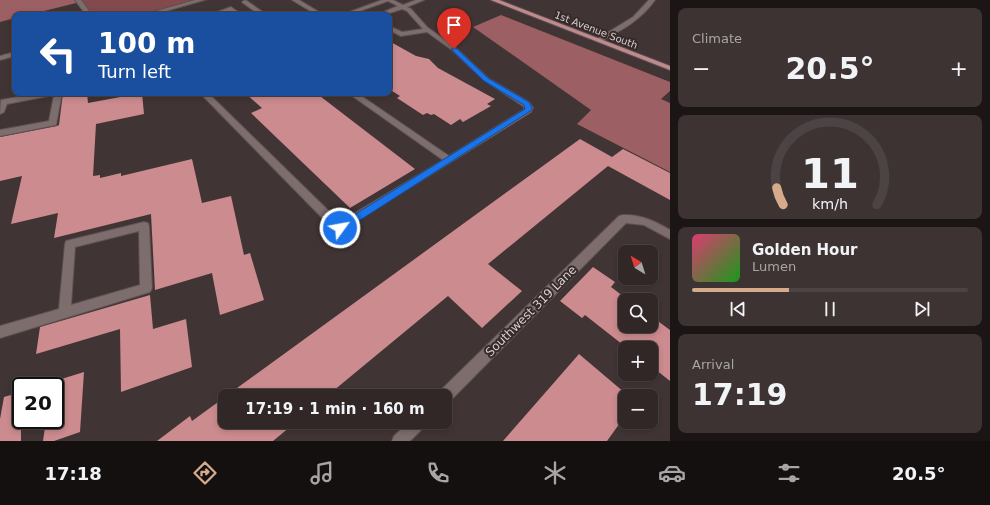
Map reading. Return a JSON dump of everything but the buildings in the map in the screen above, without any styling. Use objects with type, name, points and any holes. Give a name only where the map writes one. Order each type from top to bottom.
[{"type":"main road","name":"1st Avenue South","points":[[494,0],[670,68]]},
{"type":"street","points":[[78,0],[87,12]]},
{"type":"street","points":[[157,12],[201,0]]},
{"type":"street","points":[[297,1],[309,0]]},
{"type":"street","points":[[207,96],[340,228],[528,110],[529,108],[526,104],[486,79],[454,49],[428,30],[412,12],[403,6],[388,0],[353,12]]},
{"type":"street","points":[[387,12],[421,0]]},
{"type":"street","points":[[599,40],[631,22],[648,7],[652,0]]},
{"type":"street","points":[[297,1],[316,12]]},
{"type":"street","points":[[245,2],[260,12]]},
{"type":"street","points":[[222,12],[231,9],[235,12]]},
{"type":"street","points":[[392,30],[401,34],[428,30]]},
{"type":"street","points":[[0,58],[12,55]]},
{"type":"street","points":[[0,112],[4,102],[37,96]]},
{"type":"street","points":[[0,133],[53,124],[58,96]]},
{"type":"street","points":[[356,96],[449,160]]},
{"type":"street","name":"Southwest 319 Lane","points":[[452,389],[623,219],[632,218],[654,225],[670,235]]},
{"type":"street","points":[[0,332],[65,311],[146,288],[144,226],[70,244],[65,311]]},
{"type":"street","points":[[399,441],[411,429]]},
{"type":"shaded area","points":[[0,0],[78,0],[80,2],[40,12],[12,12],[12,19],[0,22]]},
{"type":"shaded area","points":[[78,0],[208,0],[165,12],[89,12]]},
{"type":"shaded area","points":[[501,15],[670,82],[670,91],[661,99],[670,103],[670,172],[577,124],[591,110],[473,27]]},
{"type":"route","points":[[340,228],[528,110],[529,108],[526,104],[486,79],[454,49]]}]
